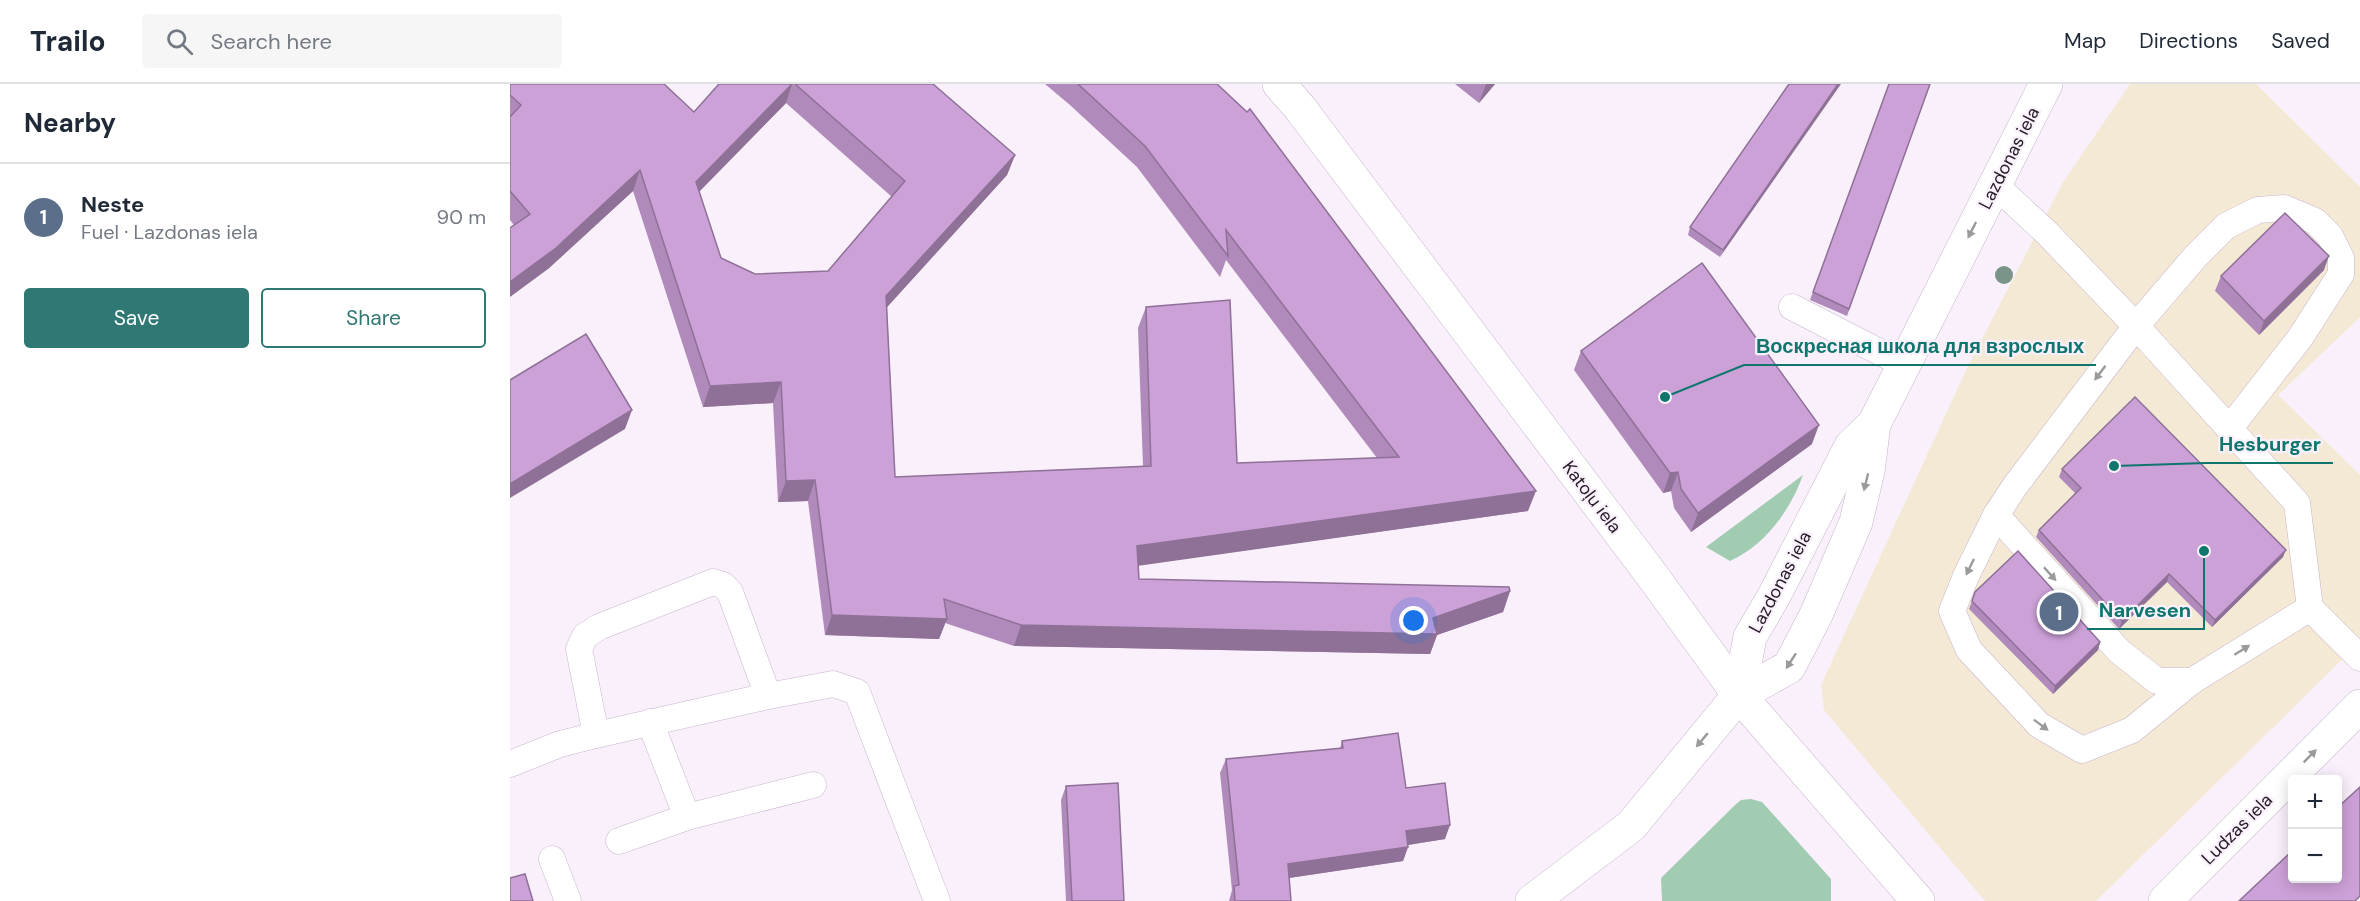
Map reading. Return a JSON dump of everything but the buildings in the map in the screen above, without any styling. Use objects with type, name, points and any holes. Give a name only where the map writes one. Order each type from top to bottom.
[{"type":"street","name":"Katoļu iela","points":[[1279,84],[1300,108],[1739,695],[1918,901]]},
{"type":"street","name":"Lazdonas iela","points":[[1739,695],[1789,667],[1816,615],[1856,522],[1868,471],[1874,424],[2046,84]]},
{"type":"street","name":"Lazdonas iela","points":[[1739,695],[1750,637],[1774,596],[1851,446],[1874,424]]},
{"type":"street","points":[[1568,901],[1739,695]]},
{"type":"street","name":"Ludzas iela","points":[[2164,901],[2360,706]]},
{"type":"street","points":[[1532,901],[1631,826]]},
{"type":"lane","points":[[1995,185],[2047,233],[2136,326],[2297,504],[2310,608],[2360,658]]},
{"type":"lane","points":[[2229,429],[2300,338],[2341,274],[2341,258],[2330,236],[2315,221],[2284,208],[2258,210],[2226,226],[2195,257],[2136,326],[1996,514],[1966,576],[1952,612],[1970,650],[2038,725],[2082,750],[2132,730],[2192,681],[2310,608]]},
{"type":"lane","points":[[1792,307],[1904,364]]},
{"type":"lane","points":[[1996,514],[2119,651],[2157,681],[2192,681]]},
{"type":"lane","points":[[596,735],[579,649],[585,636],[599,627],[713,582],[723,585],[730,592],[768,696]]},
{"type":"lane","points":[[510,764],[560,744],[596,735],[768,696],[833,684],[857,692],[937,901]]},
{"type":"lane","points":[[650,722],[687,817]]},
{"type":"lane","points":[[619,841],[687,817],[813,785]]},
{"type":"lane","points":[[552,859],[568,901]]},
{"type":"shaded area","points":[[2130,84],[2256,84],[2360,187],[2360,317],[2278,395],[2360,475],[2360,642],[2096,901],[1985,901],[1824,710],[1821,685],[1968,366],[2062,184]]},
{"type":"green space","points":[[1803,475],[1791,501],[1775,526],[1754,546],[1730,561],[1706,547]]},
{"type":"green space","points":[[1751,799],[1762,802],[1831,879],[1831,901],[1662,901],[1661,878],[1735,805],[1741,800]]},
{"type":"place","name":"Воскресная школа для взрослых","points":[[1665,397]]},
{"type":"place","name":"Hesburger","points":[[2114,466]]},
{"type":"place","name":"Narvesen","points":[[2204,551]]},
{"type":"place","name":"Neste","points":[[2059,612]]}]
